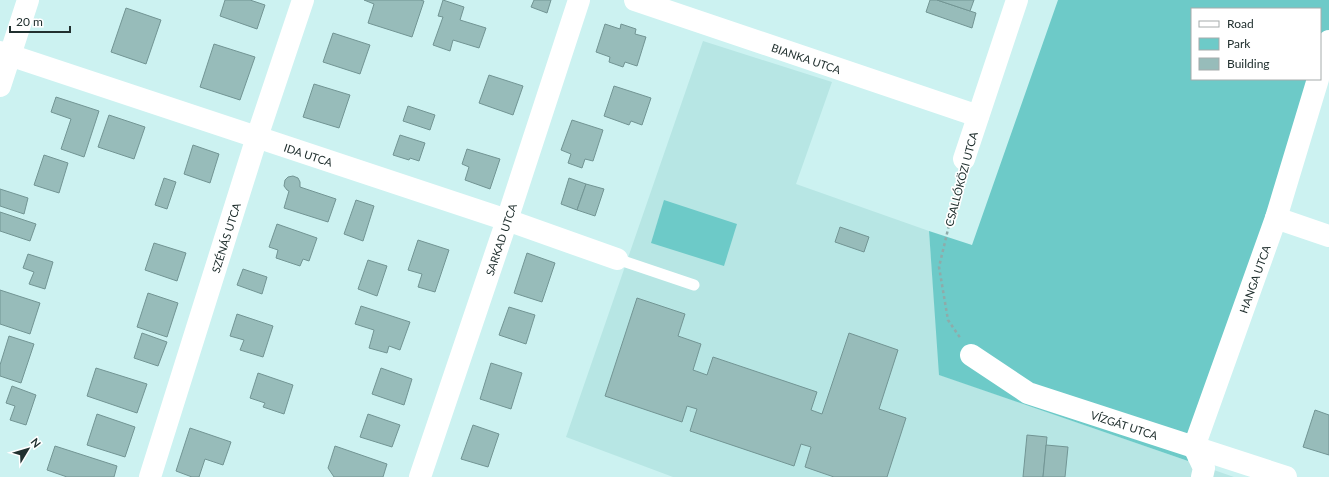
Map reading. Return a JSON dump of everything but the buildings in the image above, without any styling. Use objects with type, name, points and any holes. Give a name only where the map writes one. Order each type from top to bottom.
[{"type":"street","points":[[0,86],[5,53],[28,0]]},
{"type":"street","name":"SZÉNÁS UTCA","points":[[150,477],[257,137],[303,0]]},
{"type":"street","name":"SARKAD UTCA","points":[[420,477],[507,220],[579,0]]},
{"type":"street","name":"BIANKA UTCA","points":[[634,0],[978,116]]},
{"type":"street","name":"CSALLÓKÖZI UTCA","points":[[964,159],[1017,0]]},
{"type":"street","points":[[1321,68],[1329,41]]},
{"type":"street","name":"IDA UTCA","points":[[5,53],[507,220],[617,259]]},
{"type":"street","name":"HANGA UTCA","points":[[1194,447],[1276,218],[1318,80]]},
{"type":"street","points":[[1276,218],[1329,236]]},
{"type":"street","name":"VÍZGÁT UTCA","points":[[971,356],[1028,393],[1286,477]]},
{"type":"street","points":[[1194,447],[1204,468],[1202,477]]},
{"type":"lane","points":[[617,259],[694,285]]},
{"type":"path","name":"CSALLÓKÖZI UTCA","points":[[964,159],[939,267],[948,320],[971,356]]},
{"type":"shaded area","points":[[703,41],[832,82],[796,184],[929,231],[940,375],[1234,477],[673,477],[566,437]]},
{"type":"green space","points":[[1058,0],[1329,0],[1329,36],[1321,61],[1321,8],[1191,8],[1191,80],[1315,80],[1188,461],[939,375],[929,231],[972,245]]},
{"type":"green space","points":[[664,200],[737,224],[724,266],[651,243]]}]
